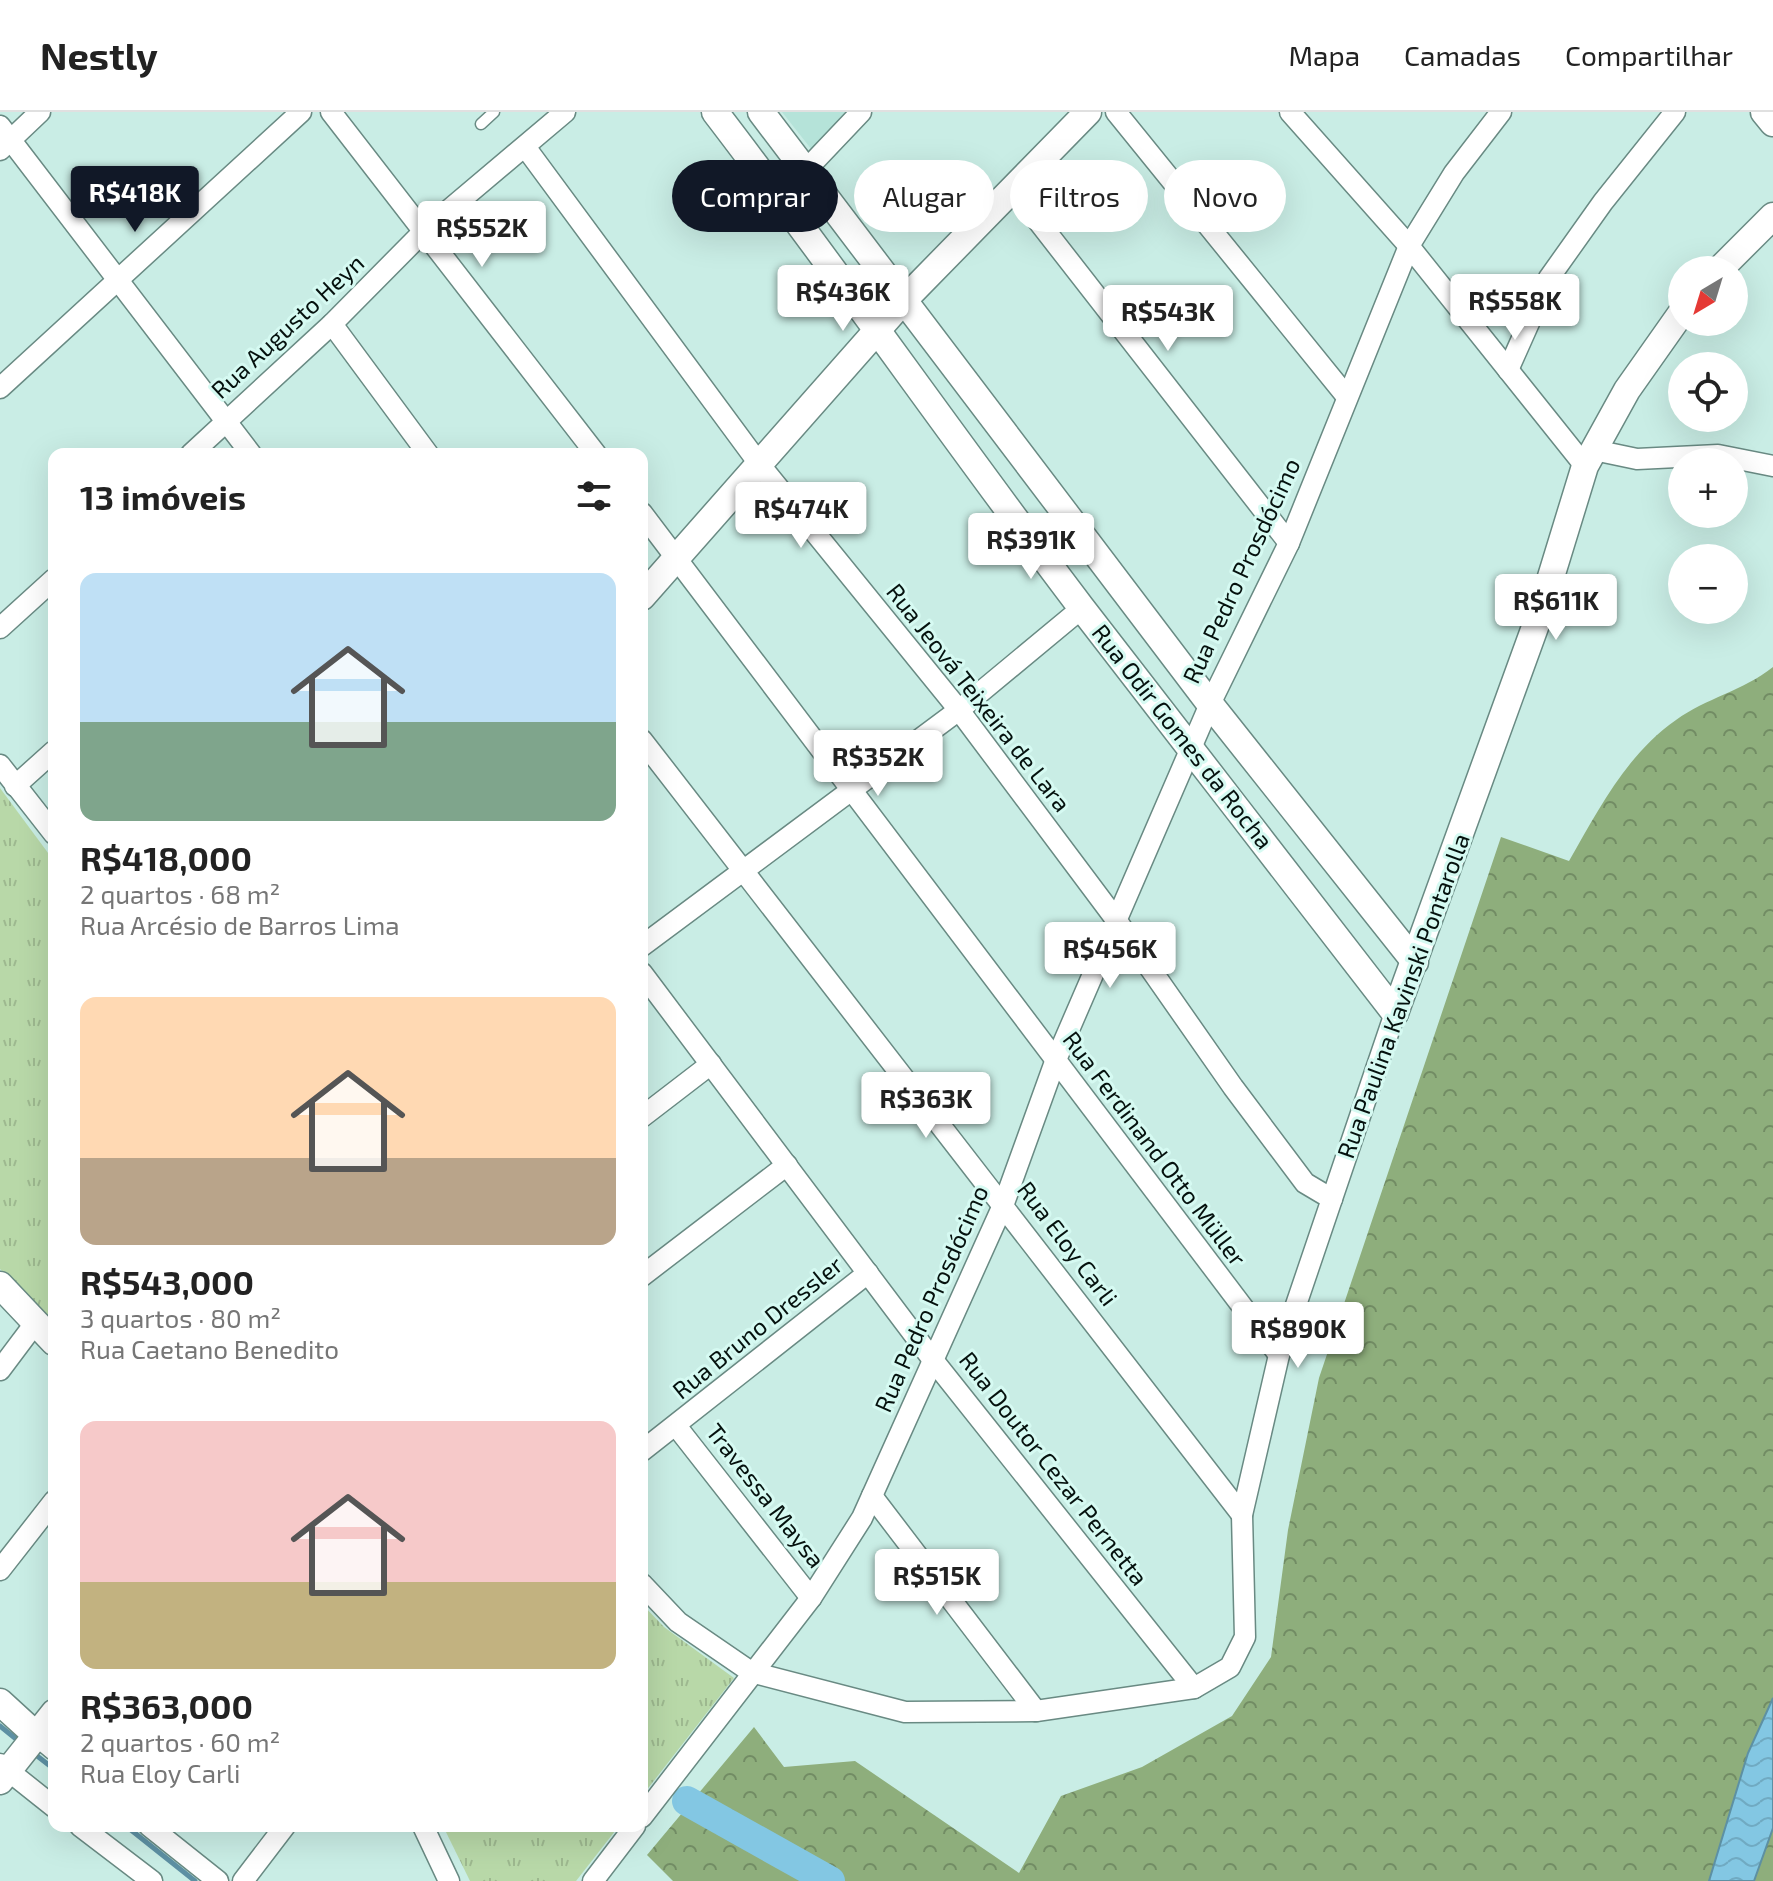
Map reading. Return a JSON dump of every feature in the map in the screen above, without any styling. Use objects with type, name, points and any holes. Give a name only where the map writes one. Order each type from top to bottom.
[{"type":"street","points":[[40,112],[4,138],[247,448]]},
{"type":"street","points":[[0,388],[301,112]]},
{"type":"street","points":[[331,112],[591,448]]},
{"type":"street","name":"Rua Augusto Heyn","points":[[198,448],[332,324],[424,231],[565,112]]},
{"type":"street","name":"Rua Odir Gomes da Rocha","points":[[715,112],[827,258],[877,332],[1082,608],[1395,1013]]},
{"type":"street","name":"Rua Odir Gomes da Rocha","points":[[761,112],[797,160]]},
{"type":"street","points":[[815,160],[861,112]]},
{"type":"street","points":[[1041,160],[1088,112]]},
{"type":"street","points":[[1116,112],[1347,397]]},
{"type":"street","name":"Rua Pedro Prosdócimo","points":[[648,1809],[811,1598],[862,1518],[1004,1203],[1055,1062],[1210,704],[1289,543],[1409,246],[1454,173],[1501,112]]},
{"type":"street","points":[[1508,370],[1549,278],[1603,202],[1675,112]]},
{"type":"street","points":[[1764,112],[1773,123]]},
{"type":"street","points":[[1298,115],[1409,246],[1508,370],[1590,458],[1718,455],[1773,466]]},
{"type":"street","name":"Rua Jeová Teixeira de Lara","points":[[526,148],[760,465],[959,710],[1117,921],[1233,1087],[1305,1183],[1332,1199]]},
{"type":"street","points":[[648,591],[903,301],[1010,192]]},
{"type":"street","name":"Rua Odir Gomes da Rocha","points":[[838,215],[1210,704],[1415,962]]},
{"type":"street","points":[[1733,256],[1773,216]]},
{"type":"street","points":[[1047,232],[1289,543]]},
{"type":"street","points":[[332,324],[424,448]]},
{"type":"street","name":"Rua Paulina Kavinski Pontarolla","points":[[1194,1688],[1230,1667],[1245,1637],[1242,1515],[1279,1355],[1395,1013],[1539,616],[1590,458],[1627,390],[1668,332]]},
{"type":"street","name":"Rua Ferdinand Otto Müller","points":[[648,521],[1279,1355]]},
{"type":"street","points":[[0,628],[48,584]]},
{"type":"street","points":[[648,941],[959,710],[1082,608]]},
{"type":"street","name":"Rua Eloy Carli","points":[[648,748],[1004,1203],[1242,1515]]},
{"type":"street","points":[[15,786],[48,756]]},
{"type":"street","points":[[0,765],[48,827]]},
{"type":"street","name":"Rua Doutor Cezar Pernetta","points":[[648,981],[933,1360],[1194,1688]]},
{"type":"street","points":[[648,1112],[711,1064]]},
{"type":"street","points":[[648,1271],[787,1165]]},
{"type":"street","name":"Rua Bruno Dressler","points":[[648,1447],[868,1273]]},
{"type":"street","points":[[0,1285],[48,1335]]},
{"type":"street","points":[[0,1370],[36,1322]]},
{"type":"street","name":"Travessa Maysa","points":[[677,1427],[811,1598]]},
{"type":"street","points":[[872,1496],[1036,1711]]},
{"type":"street","points":[[0,1570],[48,1509]]},
{"type":"street","points":[[648,1590],[678,1622],[751,1672],[905,1712],[1036,1711],[1194,1688]]},
{"type":"street","points":[[0,1702],[40,1742],[5,1770],[48,1802]]},
{"type":"street","points":[[88,1832],[152,1881]]},
{"type":"street","points":[[157,1832],[218,1881]]},
{"type":"street","points":[[243,1881],[280,1832]]},
{"type":"street","points":[[426,1832],[449,1881]]},
{"type":"street","points":[[593,1881],[630,1832]]},
{"type":"lane","points":[[481,124],[494,112]]},
{"type":"shaded area","points":[[782,112],[848,112],[812,150]]},
{"type":"green space","points":[[1773,667],[1773,1698],[1748,1753],[1709,1881],[673,1881],[647,1855],[754,1727],[784,1767],[855,1761],[1019,1873],[1061,1796],[1142,1767],[1232,1716],[1271,1657],[1288,1530],[1319,1378],[1501,837],[1569,861],[1615,784],[1642,749],[1688,712]]},
{"type":"green space","points":[[0,788],[48,853],[48,1318],[0,1269]]},
{"type":"green space","points":[[648,1610],[664,1627],[734,1678],[648,1788]]},
{"type":"green space","points":[[1773,1828],[1773,1881],[1754,1881],[1754,1880]]},
{"type":"green space","points":[[446,1832],[614,1832],[576,1881],[470,1881]]},
{"type":"water","points":[[1773,1698],[1773,1828],[1754,1881],[1709,1881],[1748,1753]]},
{"type":"waterway","points":[[0,1726],[21,1743]]},
{"type":"waterway","points":[[32,1752],[48,1764]]},
{"type":"waterway","points":[[687,1801],[830,1881]]},
{"type":"waterway","points":[[134,1832],[195,1881]]}]
